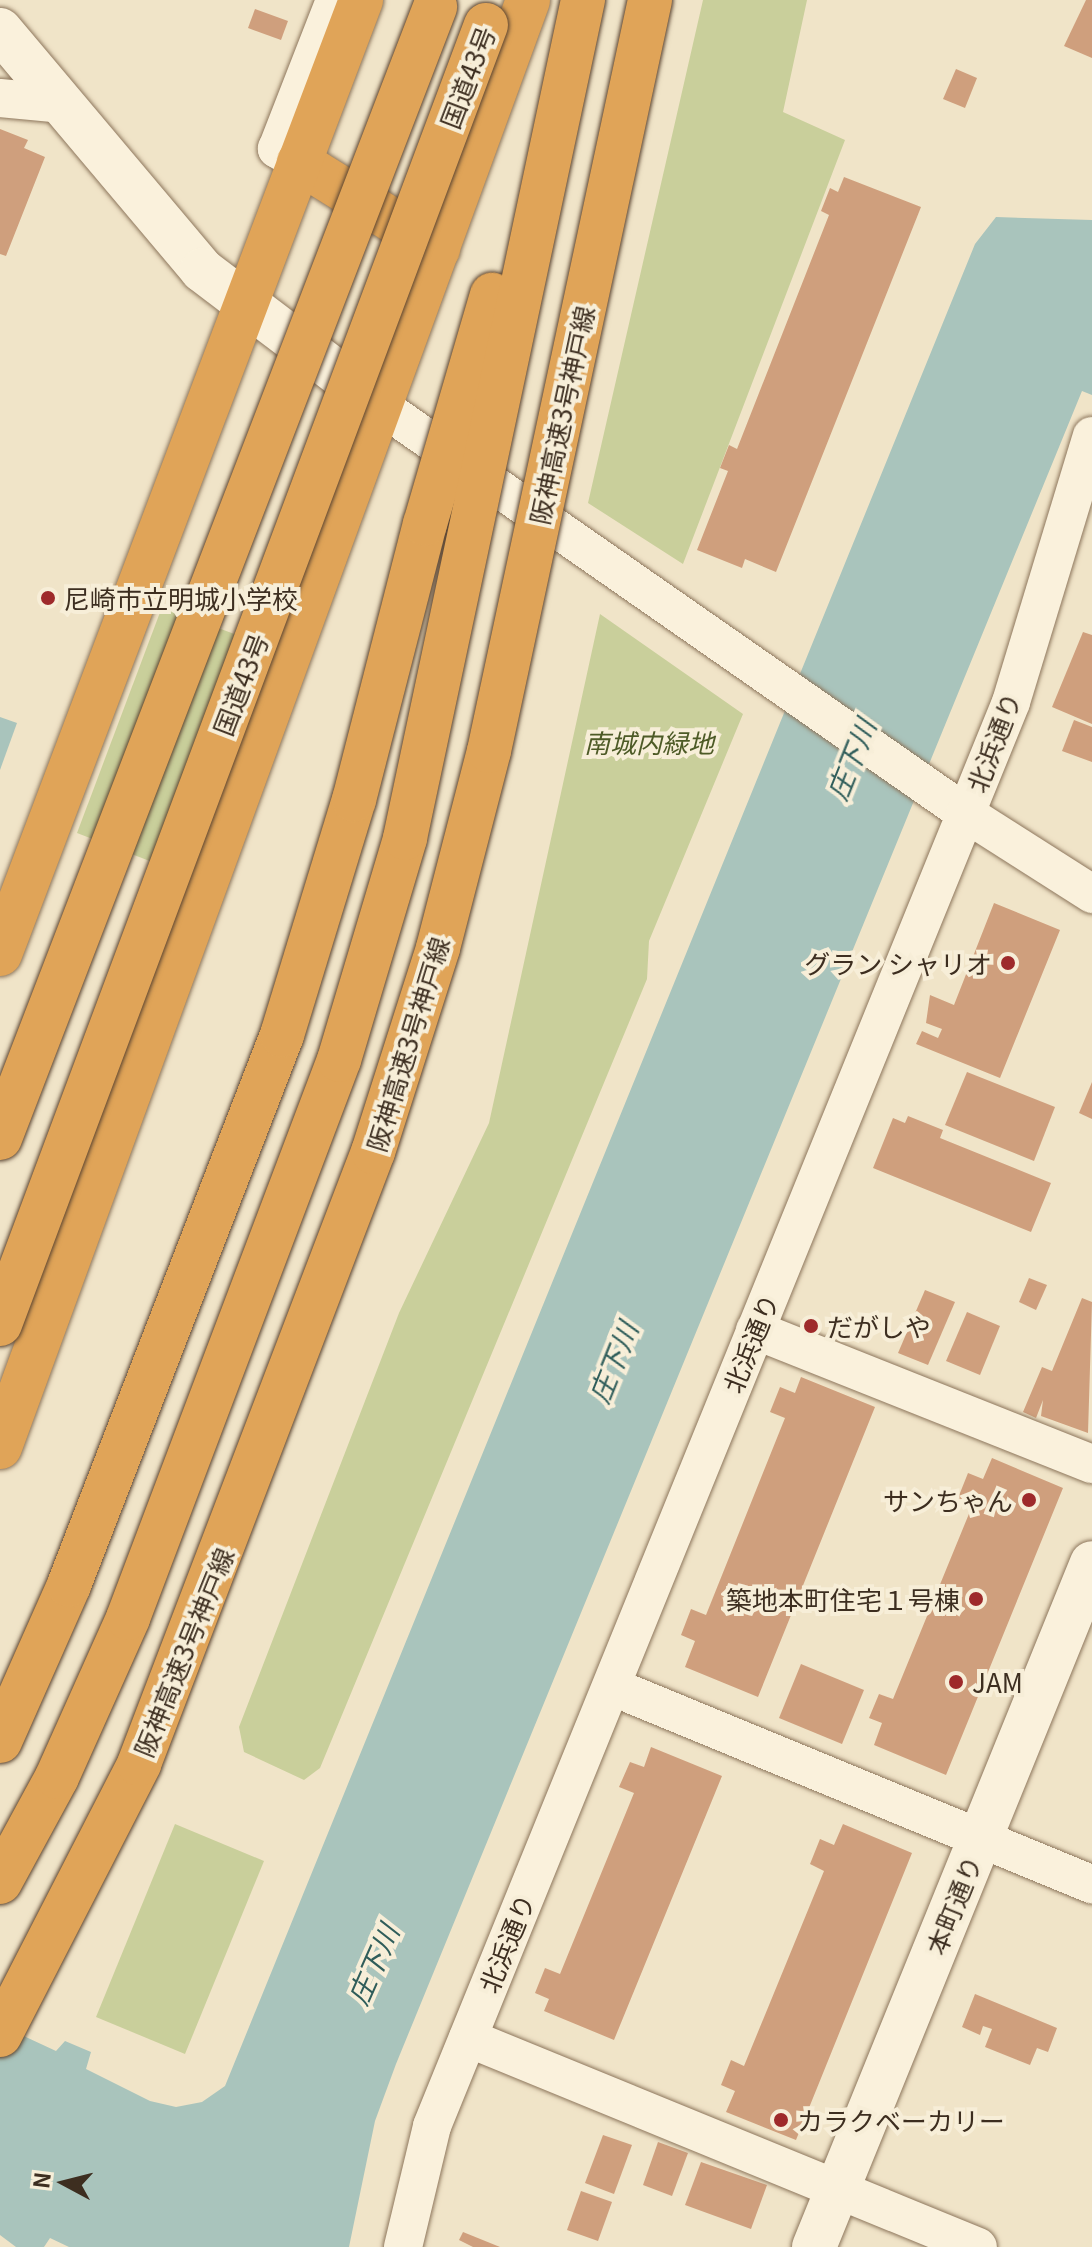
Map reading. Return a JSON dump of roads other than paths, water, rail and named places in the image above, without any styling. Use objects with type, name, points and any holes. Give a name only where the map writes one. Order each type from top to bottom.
[{"type":"highway","points":[[0,954],[361,0]]},
{"type":"highway","points":[[0,1447],[9,1396],[382,407],[528,0]]},
{"type":"highway","points":[[0,1741],[69,1585],[282,1035],[354,800],[425,524],[580,0]]},
{"type":"highway","points":[[0,1882],[57,1777],[128,1618],[339,1060],[405,838],[580,0]]},
{"type":"highway","name":"阪神高速3号神戸線","points":[[0,2035],[139,1764],[373,1152],[438,948],[489,751],[650,0]]},
{"type":"highway","points":[[0,1138],[436,3]]},
{"type":"highway","name":"国道43号","points":[[0,1324],[491,13]]},
{"type":"highway","points":[[299,162],[438,249]]},
{"type":"street","points":[[299,162],[277,149],[335,0]]},
{"type":"street","points":[[0,30],[202,270],[382,407],[954,805],[1092,894]]},
{"type":"street","points":[[0,98],[64,104]]},
{"type":"street","name":"北浜通り","points":[[403,2247],[432,2126],[755,1330],[954,805],[1011,702],[1092,436]]},
{"type":"street","points":[[755,1330],[1092,1464]]},
{"type":"street","name":"本町通り","points":[[814,2247],[1092,1563]]},
{"type":"street","points":[[630,1694],[1092,1884]]},
{"type":"street","points":[[468,2038],[978,2247]]},
{"type":"water","name":"庄下川","points":[[996,217],[1092,220],[1092,395],[1082,391],[396,2064],[375,2121],[349,2247],[69,2247],[50,2238],[44,2247],[16,2247],[0,2235],[0,2025],[56,2051],[65,2041],[91,2052],[86,2069],[150,2101],[176,2107],[202,2102],[225,2086],[975,244]]},
{"type":"water","points":[[0,717],[17,723],[0,770]]},
{"type":"place","name":"尼崎市立明城小学校","points":[[48,598]]},
{"type":"place","name":"グラン シャリオ","points":[[1008,963]]},
{"type":"place","name":"だがしや","points":[[811,1326]]},
{"type":"place","name":"サンちゃん","points":[[1029,1500]]},
{"type":"place","name":"築地本町住宅１号棟","points":[[976,1599]]},
{"type":"place","name":"JAM","points":[[956,1682]]},
{"type":"place","name":"カラクベーカリー","points":[[781,2120]]},
{"type":"park label","name":"南城内緑地","points":[[649,742]]}]
